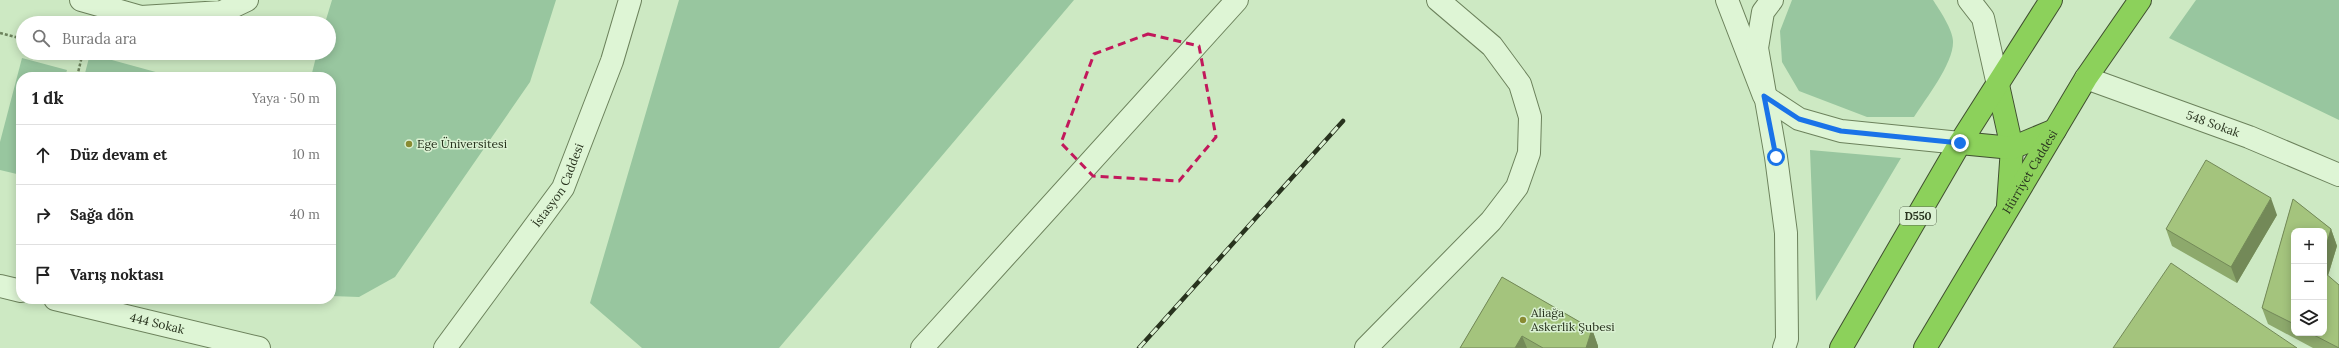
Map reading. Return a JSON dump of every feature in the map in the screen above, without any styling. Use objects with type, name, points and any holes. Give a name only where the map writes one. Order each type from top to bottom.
[{"type":"highway","name":"D550","points":[[1840,348],[1960,143],[2051,0]]},
{"type":"highway","name":"Hürriyet Caddesi","points":[[1925,348],[2086,78],[2140,0]]},
{"type":"highway","points":[[1998,85],[2012,148],[2008,208]]},
{"type":"highway","points":[[1960,143],[2012,148],[2055,130]]},
{"type":"street","points":[[82,0],[137,16]]},
{"type":"street","points":[[156,16],[222,12],[248,0]]},
{"type":"street","name":"İstasyon Caddesi","points":[[445,348],[563,188],[612,61],[630,0]]},
{"type":"street","points":[[922,348],[1237,0]]},
{"type":"street","points":[[1366,348],[1492,221],[1517,187],[1529,152],[1530,116],[1520,84],[1492,46],[1438,0]]},
{"type":"street","points":[[1726,0],[1764,96],[1799,119],[1841,131],[1960,143]]},
{"type":"street","points":[[1772,0],[1763,12],[1757,48],[1764,96],[1776,157],[1786,233],[1787,339],[1784,348]]},
{"type":"street","points":[[1969,0],[1983,18],[1998,85]]},
{"type":"street","name":"548 Sokak","points":[[2086,78],[2249,137],[2339,175]]},
{"type":"street","points":[[0,286],[16,290]]},
{"type":"street","name":"444 Sokak","points":[[76,304],[259,348]]},
{"type":"path","points":[[0,33],[16,38]]},
{"type":"path","points":[[78,72],[81,60]]},
{"type":"highlighted area","points":[[1148,34],[1199,46],[1216,137],[1179,181],[1093,176],[1061,143],[1094,54]]},
{"type":"green space","name":"Ege Üniversitesi","points":[[332,0],[556,0],[530,82],[395,277],[359,297],[336,296],[336,72],[312,72],[315,60],[336,60],[336,16],[327,16]]},
{"type":"green space","points":[[679,0],[1074,0],[779,348],[642,348],[590,303]]},
{"type":"green space","points":[[1792,0],[1933,0],[1951,31],[1953,41],[1952,50],[1944,70],[1914,117],[1867,117],[1799,91],[1782,62],[1780,31]]},
{"type":"green space","points":[[2196,0],[2339,0],[2339,120],[2169,38]]},
{"type":"green space","points":[[21,60],[30,60],[67,70],[66,72],[18,72]]},
{"type":"green space","points":[[88,60],[112,60],[156,72],[85,72]]},
{"type":"green space","points":[[16,81],[16,174],[0,170],[0,142]]},
{"type":"green space","points":[[1810,150],[1901,158],[1816,301]]},
{"type":"building","points":[[2206,160],[2271,198],[2231,267],[2166,229]]},
{"type":"building","points":[[2293,199],[2331,229],[2327,243],[2327,228],[2291,228],[2291,322],[2262,308]]},
{"type":"building","points":[[2171,263],[2297,348],[2113,348]]},
{"type":"building","points":[[2327,275],[2339,285],[2339,348],[2316,336],[2327,336]]},
{"type":"building","points":[[1502,277],[1592,329],[1586,348],[1543,348],[1522,336],[1515,348],[1460,348]]},
{"type":"railway","points":[[1139,348],[1343,121]]},
{"type":"place","name":"Ege Üniversitesi","points":[[409,144]]},
{"type":"place","name":"Aliağa Askerlik Şubesi","points":[[1523,320]]},
{"type":"route","points":[[1776,157],[1764,96],[1799,119],[1841,131],[1960,143]]}]
